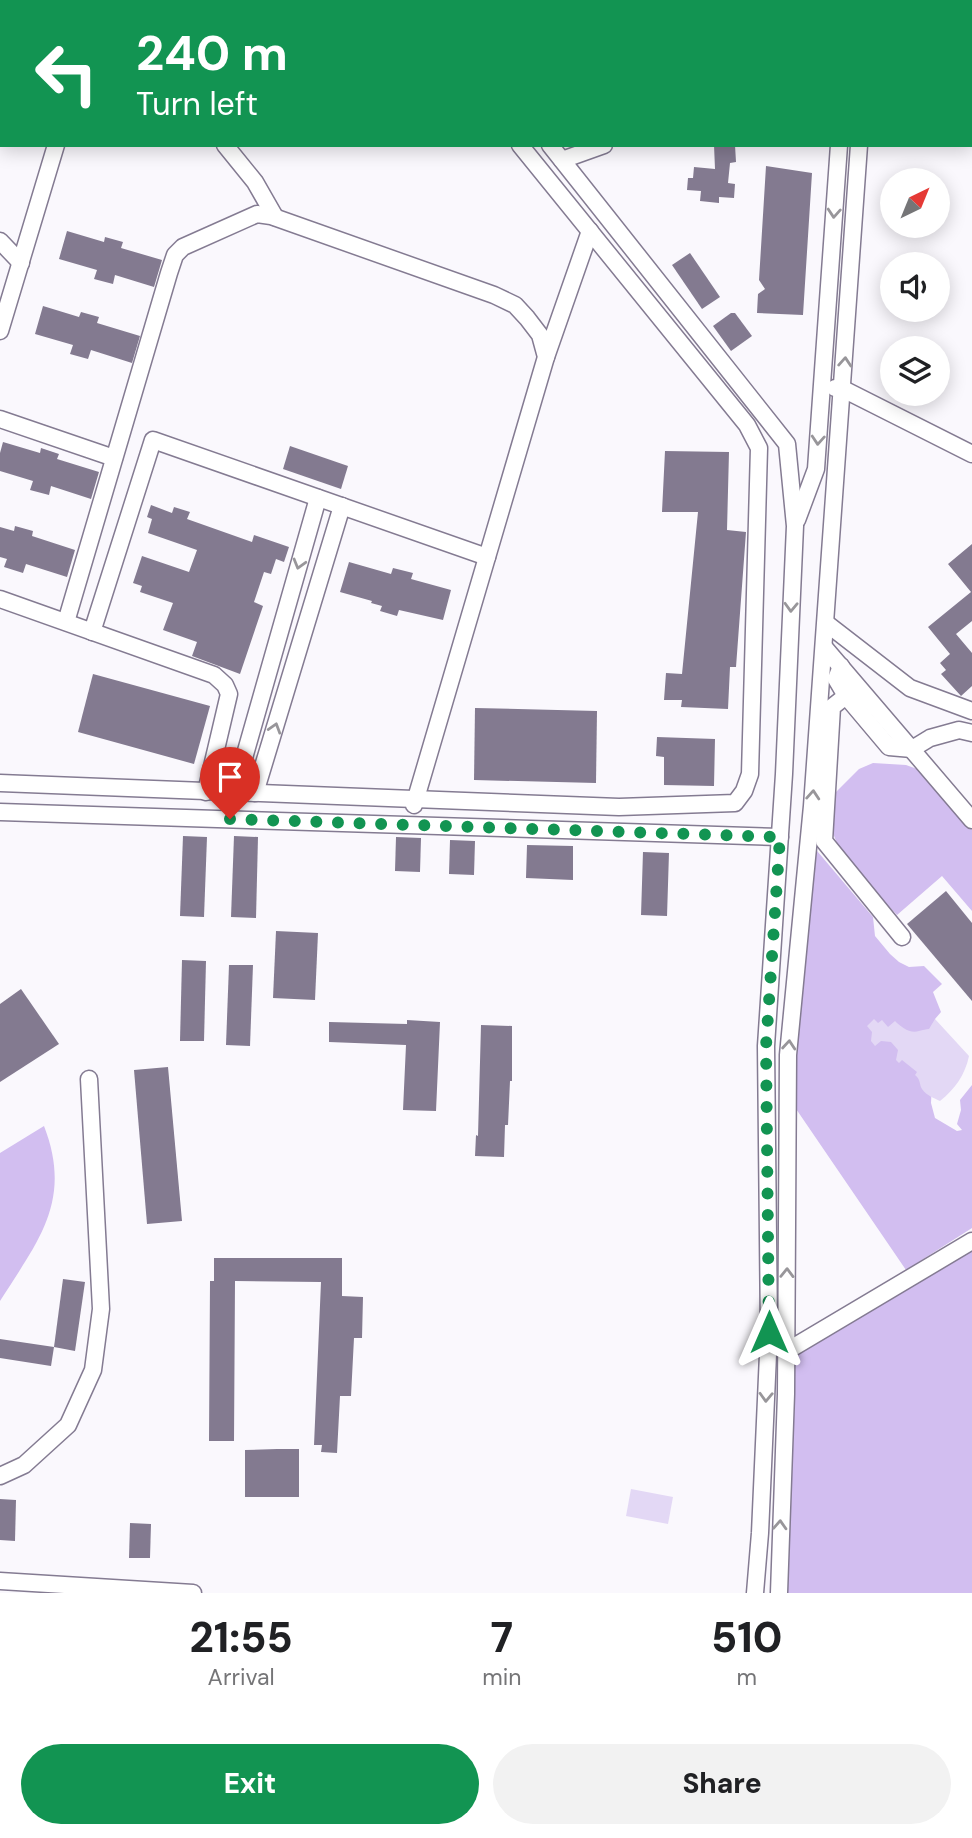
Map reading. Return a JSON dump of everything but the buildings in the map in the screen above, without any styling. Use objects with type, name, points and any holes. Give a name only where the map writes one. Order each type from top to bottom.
[{"type":"street","points":[[0,331],[55,147]]},
{"type":"street","points":[[227,147],[255,182],[275,217]]},
{"type":"street","points":[[0,783],[415,802],[619,807],[735,803],[744,791],[750,774],[759,448],[747,425],[522,147]]},
{"type":"street","points":[[552,147],[787,444],[794,532],[780,837],[766,1046],[769,1332],[755,1593]]},
{"type":"street","points":[[562,160],[598,147]]},
{"type":"street","points":[[794,532],[816,469],[839,147]]},
{"type":"street","points":[[779,1593],[787,1351],[788,1055],[826,623],[859,147]]},
{"type":"street","points":[[66,622],[174,255],[183,247],[257,214],[275,217],[494,295],[515,305],[540,335],[546,357]]},
{"type":"street","points":[[415,802],[546,357],[590,231]]},
{"type":"street","points":[[0,241],[21,263]]},
{"type":"street","points":[[822,387],[843,389],[972,454]]},
{"type":"street","points":[[0,419],[114,458]]},
{"type":"street","points":[[92,632],[153,440],[487,557]]},
{"type":"street","points":[[234,793],[318,498]]},
{"type":"street","points":[[255,793],[342,506]]},
{"type":"street","points":[[0,599],[214,675],[225,685],[229,694],[206,792]]},
{"type":"street","points":[[826,623],[910,688],[972,711]]},
{"type":"street","points":[[824,647],[972,820]]},
{"type":"street","points":[[841,666],[836,679],[846,696],[889,747],[912,749],[930,738],[959,730],[972,733]]},
{"type":"street","points":[[846,696],[832,707],[824,841],[902,937]]},
{"type":"street","points":[[0,812],[780,837],[808,850]]},
{"type":"street","points":[[780,837],[810,825]]},
{"type":"street","points":[[0,1476],[24,1465],[68,1425],[93,1370],[101,1309],[89,1079]]},
{"type":"street","points":[[787,1351],[972,1241]]},
{"type":"street","points":[[0,1581],[193,1593]]},
{"type":"shaded area","points":[[873,763],[906,765],[920,770],[972,830],[972,911],[942,876],[897,915],[843,858],[830,826],[833,795],[859,769]]},
{"type":"shaded area","points":[[812,845],[873,917],[875,936],[890,954],[909,967],[924,966],[942,984],[933,992],[941,1012],[935,1019],[931,1103],[935,1118],[957,1131],[962,1130],[957,1124],[961,1110],[960,1100],[972,1085],[972,1228],[906,1270],[792,1103]]},
{"type":"shaded area","points":[[874,1019],[878,1023],[882,1020],[888,1027],[895,1021],[916,1032],[929,1029],[935,1019],[969,1056],[959,1081],[950,1092],[940,1101],[931,1097],[922,1089],[915,1075],[917,1072],[902,1060],[899,1063],[896,1060],[898,1050],[891,1042],[881,1041],[875,1046],[871,1041],[872,1032],[867,1026]]},
{"type":"shaded area","points":[[44,1126],[52,1153],[55,1177],[53,1199],[38,1239],[0,1301],[0,1153]]},
{"type":"shaded area","points":[[972,1246],[972,1593],[784,1593],[792,1357]]},
{"type":"shaded area","points":[[631,1489],[673,1497],[668,1524],[626,1516]]},
{"type":"route","points":[[230,819],[780,837],[766,1046],[769,1332]]}]
